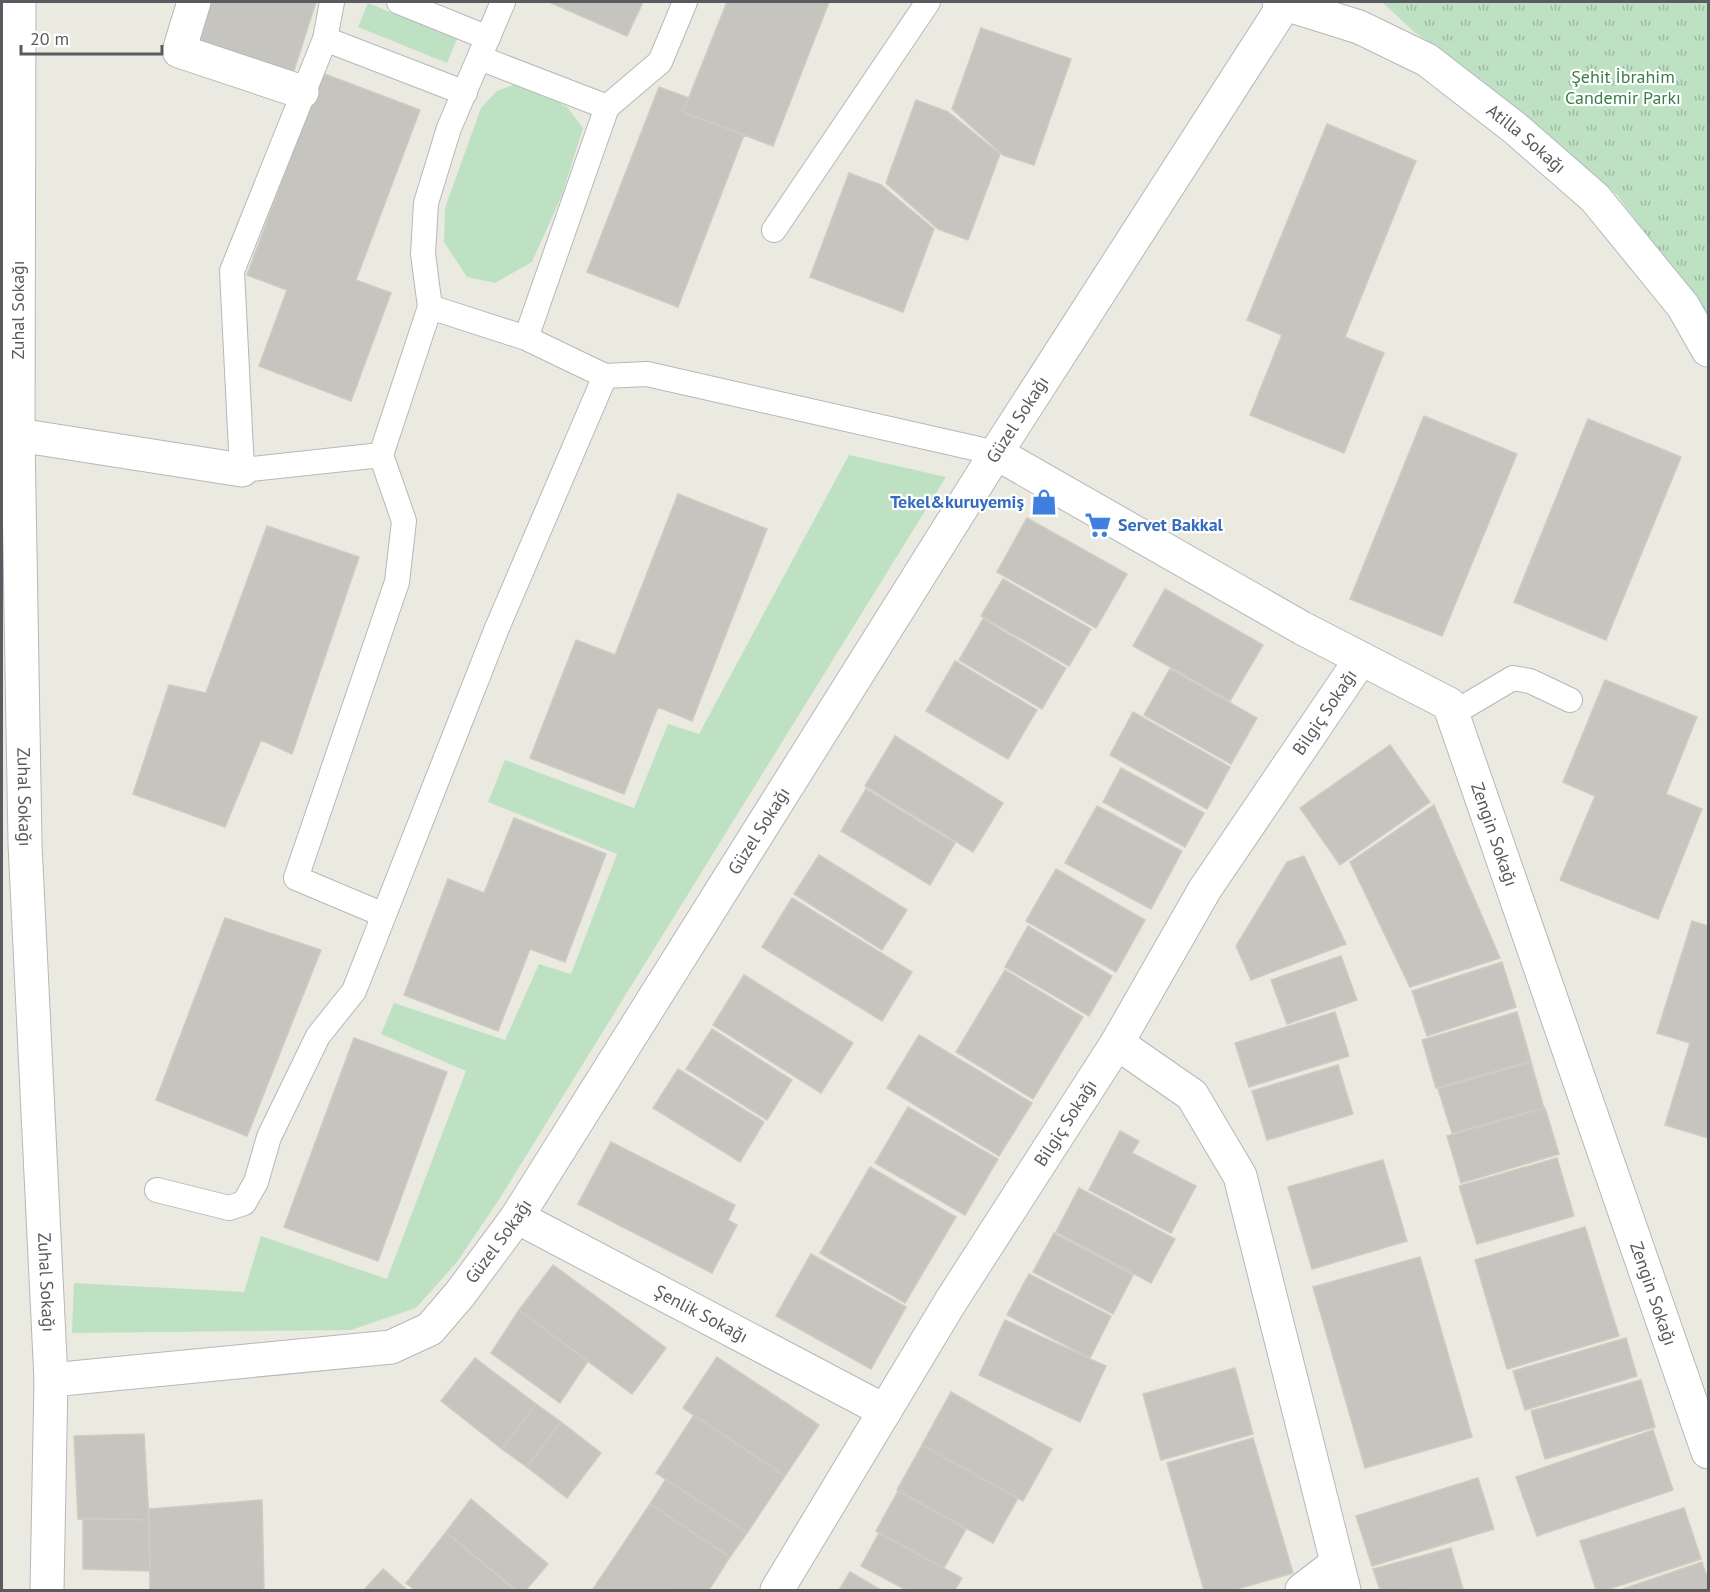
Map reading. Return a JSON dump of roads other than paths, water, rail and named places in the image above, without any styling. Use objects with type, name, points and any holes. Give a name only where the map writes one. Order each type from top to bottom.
[{"type":"street","name":"Zuhal Sokağı","points":[[19,2],[18,435],[12,660],[25,844],[51,1380],[47,1590]]},
{"type":"street","points":[[194,2],[179,51],[302,92]]},
{"type":"street","name":"Atilla Sokağı","points":[[1285,2],[1359,27],[1427,60],[1516,129],[1595,198],[1683,306],[1708,350]]},
{"type":"street","name":"Güzel Sokağı","points":[[51,1380],[392,1347],[430,1329],[460,1294],[517,1217],[996,453],[1285,2]]},
{"type":"street","points":[[18,435],[242,470]]},
{"type":"street","name":"Zengin Sokağı","points":[[996,453],[1302,628],[1449,704],[1708,1452]]},
{"type":"street","name":"Bilgiç Sokağı","points":[[777,1590],[951,1301],[1117,1043],[1205,889],[1361,659]]},
{"type":"street","points":[[2,882],[25,844]]},
{"type":"street","points":[[1117,1043],[1192,1095],[1240,1176],[1340,1577],[1302,1590]]},
{"type":"street","name":"Şenlik Sokağı","points":[[517,1217],[885,1411]]},
{"type":"lane","points":[[332,2],[325,39],[232,271],[242,470],[381,455]]},
{"type":"lane","points":[[399,2],[484,48],[607,107]]},
{"type":"lane","points":[[384,915],[296,878],[398,582],[404,521],[381,455],[430,307],[423,254],[426,203],[449,128],[503,2]]},
{"type":"lane","points":[[526,338],[607,107],[660,62],[685,2]]},
{"type":"lane","points":[[774,230],[928,2]]},
{"type":"lane","points":[[325,39],[465,93]]},
{"type":"lane","points":[[430,307],[526,338],[605,376],[647,374],[996,453]]},
{"type":"lane","points":[[157,1190],[229,1208],[244,1203],[256,1182],[269,1137],[318,1036],[354,991],[497,628],[605,376]]},
{"type":"lane","points":[[1452,714],[1513,678],[1530,681],[1570,700]]},
{"type":"place","name":"Tekel&kuruyemiş","points":[[1044,502]]},
{"type":"place","name":"Servet Bakkal","points":[[1098,525]]},
{"type":"park label","name":"Şehit İbrahim Candemir Parkı","points":[[1623,88]]}]
